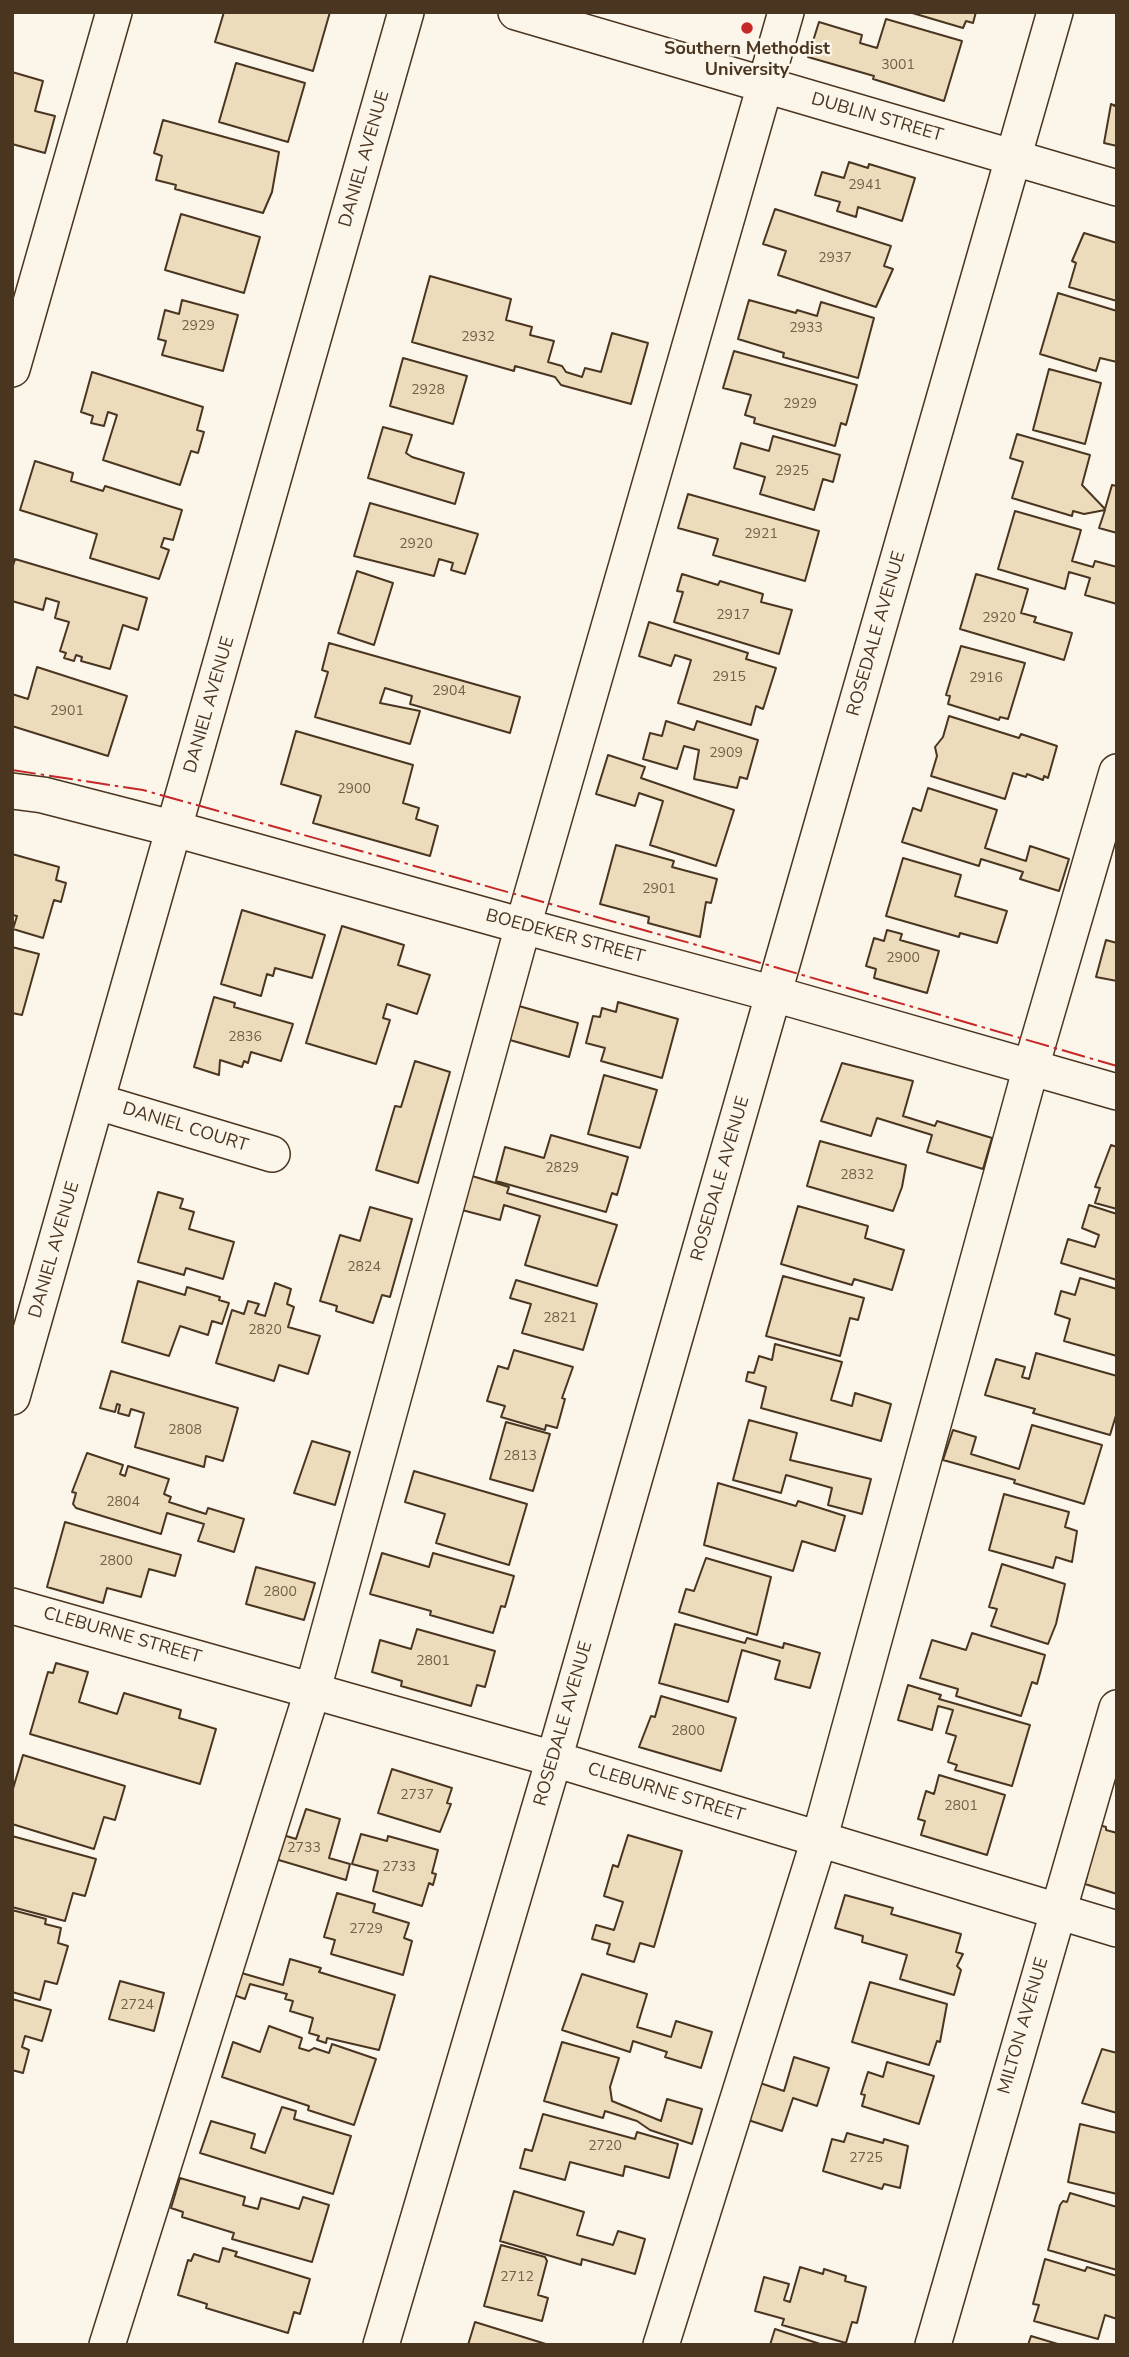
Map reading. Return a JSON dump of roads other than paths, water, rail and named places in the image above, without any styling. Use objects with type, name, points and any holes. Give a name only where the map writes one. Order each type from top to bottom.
[{"type":"street","points":[[12,369],[114,12]]},
{"type":"street","name":"DANIEL AVENUE","points":[[12,1397],[406,12]]},
{"type":"street","name":"DUBLIN STREET","points":[[516,12],[1117,188]]},
{"type":"street","points":[[107,2345],[313,1689],[523,926],[786,12]]},
{"type":"street","name":"ROSEDALE AVENUE","points":[[382,2345],[554,1759],[1055,12]]},
{"type":"street","points":[[661,2345],[819,1840],[1031,1068],[1117,772]]},
{"type":"street","name":"BOEDEKER STREET","points":[[12,791],[43,795],[175,828],[1117,1092]]},
{"type":"street","name":"DANIEL COURT","points":[[98,1102],[272,1154]]},
{"type":"street","name":"CLEBURNE STREET","points":[[12,1606],[554,1759],[1117,1929]]},
{"type":"street","name":"MILTON AVENUE","points":[[933,2345],[1117,1707]]},
{"type":"place","name":"Southern Methodist University","points":[[747,28]]}]
